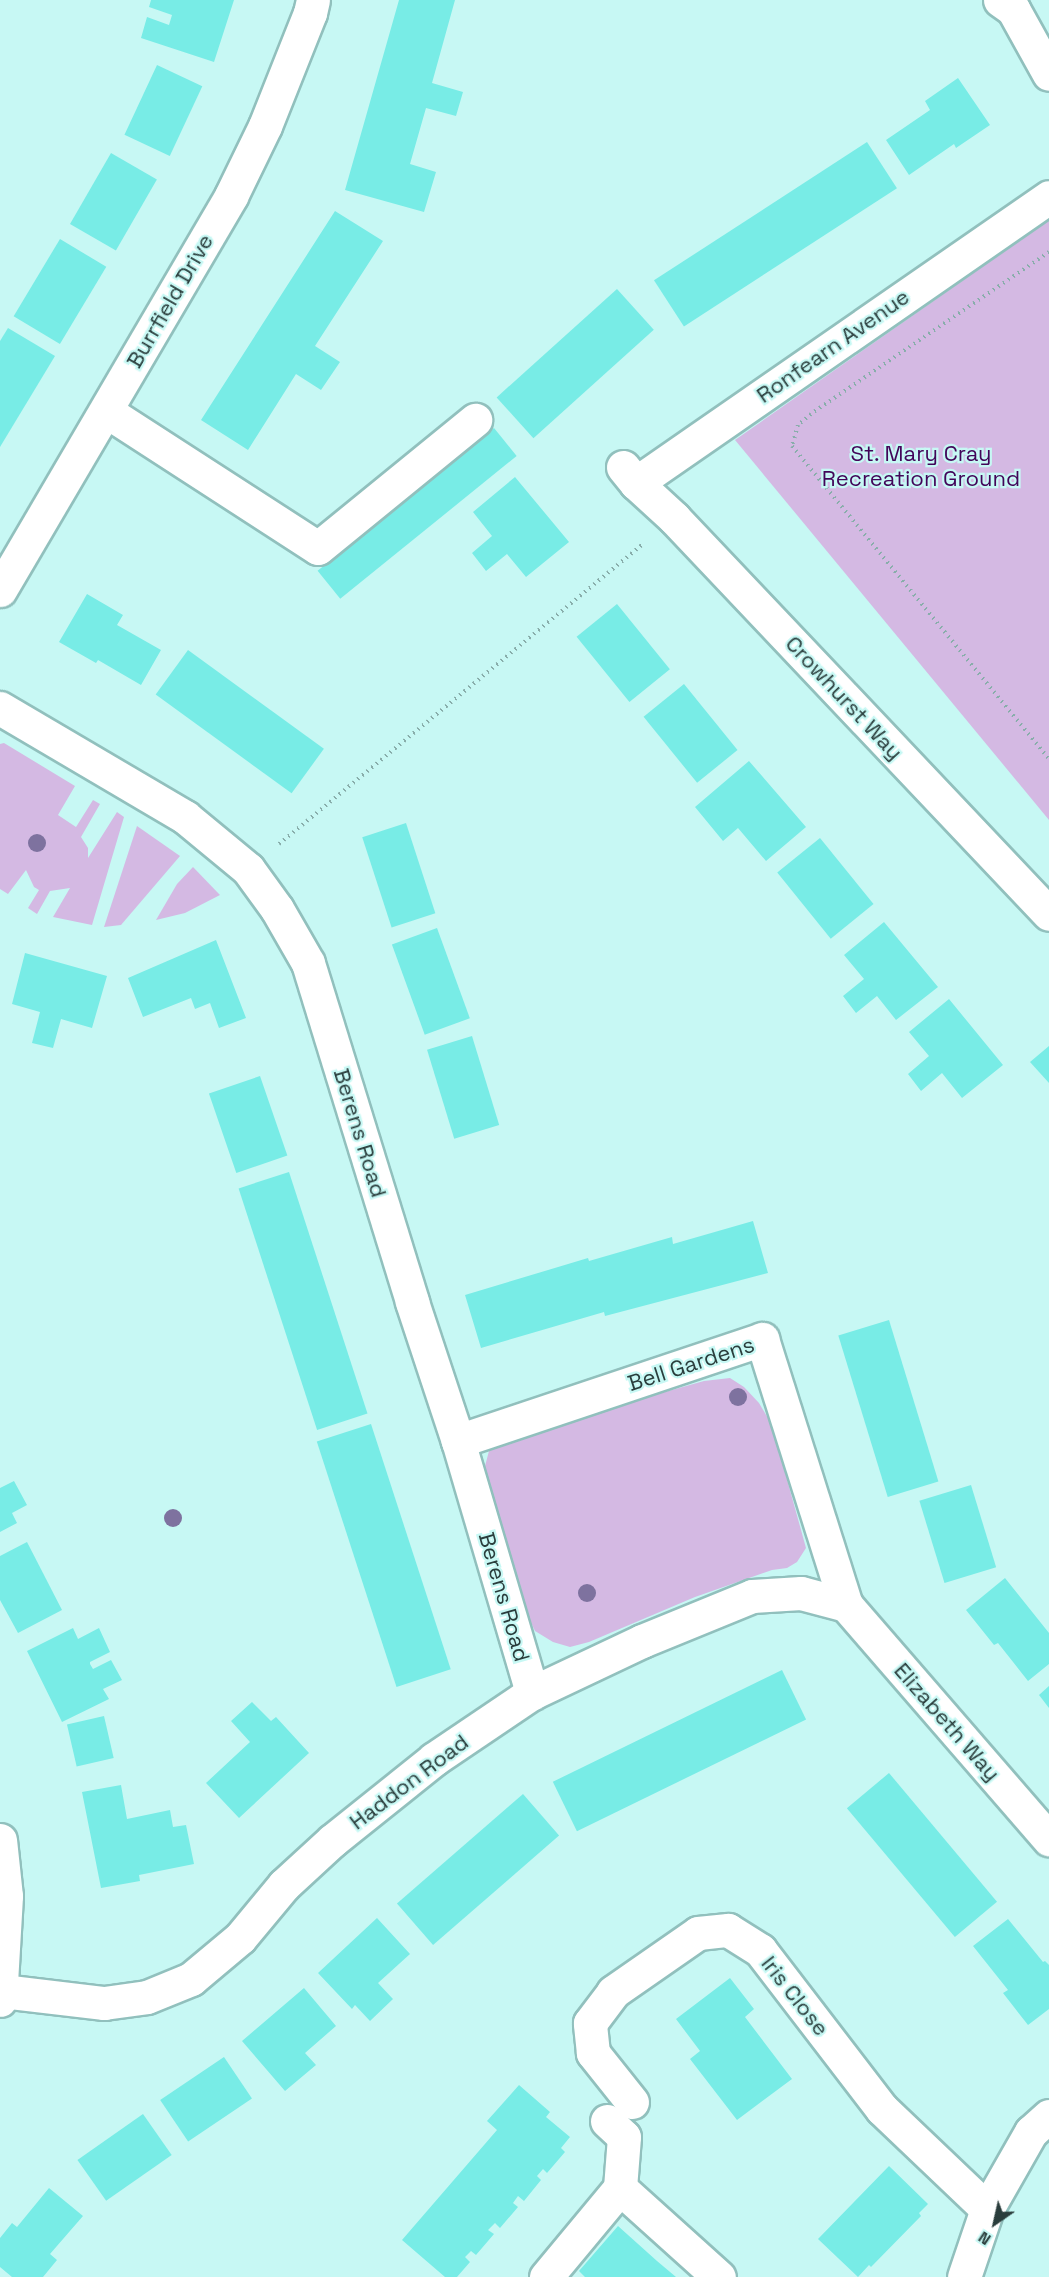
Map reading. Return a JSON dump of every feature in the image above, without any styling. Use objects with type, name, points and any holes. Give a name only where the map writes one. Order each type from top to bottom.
[{"type":"street","name":"Burrfield Drive","points":[[0,590],[231,196],[265,126],[310,13],[312,0]]},
{"type":"street","points":[[1000,0],[1013,9],[1049,74]]},
{"type":"street","name":"Ronfearn Avenue","points":[[629,475],[1049,197]]},
{"type":"street","points":[[106,411],[318,548],[475,420]]},
{"type":"street","name":"Crowhurst Way","points":[[629,475],[674,518],[1049,914]]},
{"type":"street","name":"Berens Road","points":[[0,708],[185,817],[248,869],[277,909],[308,963],[412,1302],[458,1441],[532,1694]]},
{"type":"street","name":"Bell Gardens","points":[[458,1441],[762,1339],[846,1605]]},
{"type":"street","name":"Haddon Road","points":[[1,1995],[104,2003],[147,1997],[191,1979],[240,1938],[284,1886],[333,1840],[434,1759],[532,1694],[642,1641],[752,1596],[801,1593],[846,1605]]},
{"type":"street","name":"Elizabeth Way","points":[[846,1605],[1049,1839]]},
{"type":"street","points":[[0,1840],[6,1896],[1,1995]]},
{"type":"street","name":"Iris Close","points":[[620,2188],[624,2137],[620,2111],[593,2053],[590,2023],[613,1992],[698,1933],[728,1930],[760,1950],[882,2109],[987,2210]]},
{"type":"street","points":[[964,2277],[987,2210],[1031,2133],[1049,2116]]},
{"type":"street","points":[[546,2277],[620,2188],[719,2277]]},
{"type":"path","points":[[1049,252],[811,414],[798,425],[792,446],[1049,759]]},
{"type":"path","points":[[248,869],[674,518]]},
{"type":"green space","name":"St. Mary Cray Recreation Ground","points":[[1049,220],[1049,820],[735,440]]},
{"type":"green space","points":[[4,743],[75,786],[58,815],[76,827],[93,800],[100,804],[81,837],[88,848],[88,858],[117,812],[124,817],[92,925],[53,917],[70,888],[50,891],[37,914],[28,908],[39,890],[34,887],[26,870],[8,894],[0,889],[0,744]]},
{"type":"green space","points":[[137,826],[180,856],[121,925],[104,927]]},
{"type":"green space","points":[[193,867],[220,895],[185,913],[156,920],[177,884]]},
{"type":"green space","points":[[730,1378],[744,1387],[759,1403],[772,1425],[806,1548],[797,1562],[787,1568],[772,1570],[695,1597],[589,1642],[570,1647],[553,1642],[535,1631],[525,1610],[488,1480],[485,1466],[489,1451],[501,1438],[704,1381]]},
{"type":"building","points":[[151,0],[234,0],[214,62],[141,38],[147,17],[169,25],[172,15],[149,7]]},
{"type":"building","points":[[399,0],[455,0],[432,83],[463,92],[456,116],[426,108],[410,164],[436,172],[424,212],[345,190]]},
{"type":"building","points":[[157,65],[202,86],[170,156],[124,135]]},
{"type":"building","points":[[958,78],[990,125],[956,148],[954,144],[909,175],[886,140],[930,110],[925,101]]},
{"type":"building","points":[[867,142],[897,188],[684,326],[654,280]]},
{"type":"building","points":[[111,153],[157,180],[116,251],[70,224]]},
{"type":"building","points":[[335,211],[383,241],[315,346],[340,362],[321,390],[296,374],[248,450],[201,420]]},
{"type":"building","points":[[60,239],[106,267],[60,344],[14,316]]},
{"type":"building","points":[[617,289],[654,330],[533,438],[497,397]]},
{"type":"building","points":[[8,328],[55,356],[0,447],[0,341]]},
{"type":"building","points":[[494,428],[517,456],[340,599],[318,571]]},
{"type":"building","points":[[515,477],[569,542],[526,577],[507,554],[486,571],[472,553],[492,536],[473,512]]},
{"type":"building","points":[[87,594],[123,615],[117,625],[161,650],[141,685],[98,660],[96,663],[59,642]]},
{"type":"building","points":[[617,604],[670,669],[629,702],[577,637]]},
{"type":"building","points":[[188,650],[324,749],[292,793],[156,694]]},
{"type":"building","points":[[684,684],[737,750],[697,783],[644,717]]},
{"type":"building","points":[[749,761],[806,827],[766,861],[738,828],[723,841],[695,807]]},
{"type":"building","points":[[406,823],[435,913],[392,928],[362,837]]},
{"type":"building","points":[[820,838],[873,904],[831,939],[777,873]]},
{"type":"building","points":[[884,922],[938,987],[896,1020],[877,996],[856,1013],[843,996],[864,979],[844,955]]},
{"type":"building","points":[[437,928],[470,1018],[425,1035],[392,944]]},
{"type":"building","points":[[216,940],[246,1018],[219,1028],[210,1003],[195,1009],[191,998],[143,1017],[128,978]]},
{"type":"building","points":[[25,953],[107,976],[92,1028],[61,1019],[53,1048],[32,1043],[40,1012],[12,1004]]},
{"type":"building","points":[[949,999],[1003,1065],[962,1098],[942,1073],[921,1091],[908,1074],[929,1056],[909,1032]]},
{"type":"building","points":[[472,1036],[499,1125],[454,1139],[427,1050]]},
{"type":"building","points":[[1049,1046],[1049,1083],[1030,1062]]},
{"type":"building","points":[[260,1076],[287,1155],[236,1173],[209,1094]]},
{"type":"building","points":[[289,1172],[367,1414],[317,1430],[239,1188]]},
{"type":"building","points":[[753,1221],[768,1273],[605,1316],[604,1312],[481,1348],[465,1295],[588,1258],[589,1261],[672,1237],[673,1244]]},
{"type":"building","points":[[889,1320],[938,1482],[888,1497],[838,1335]]},
{"type":"building","points":[[371,1424],[451,1669],[397,1687],[317,1442]]},
{"type":"building","points":[[14,1481],[27,1505],[12,1513],[17,1523],[0,1532],[0,1488]]},
{"type":"building","points":[[971,1485],[996,1567],[945,1583],[919,1501]]},
{"type":"building","points":[[27,1542],[62,1610],[18,1633],[0,1600],[0,1556]]},
{"type":"building","points":[[1005,1578],[1049,1633],[1049,1664],[1028,1681],[998,1643],[994,1645],[966,1610]]},
{"type":"building","points":[[73,1628],[78,1639],[99,1628],[110,1652],[90,1664],[93,1669],[111,1660],[122,1680],[103,1689],[109,1699],[62,1722],[27,1651]]},
{"type":"building","points":[[782,1670],[806,1719],[577,1831],[553,1782]]},
{"type":"building","points":[[1049,1686],[1049,1708],[1039,1695]]},
{"type":"building","points":[[252,1702],[271,1721],[276,1717],[309,1753],[239,1818],[206,1783],[250,1742],[231,1721]]},
{"type":"building","points":[[104,1716],[114,1758],[77,1766],[67,1725]]},
{"type":"building","points":[[889,1773],[997,1902],[955,1937],[847,1808]]},
{"type":"building","points":[[121,1785],[127,1819],[170,1810],[173,1827],[186,1825],[194,1864],[139,1875],[140,1881],[101,1888],[82,1792]]},
{"type":"building","points":[[523,1794],[559,1836],[433,1945],[397,1904]]},
{"type":"building","points":[[377,1918],[410,1954],[378,1983],[393,1999],[370,2021],[355,2005],[352,2009],[318,1973]]},
{"type":"building","points":[[1008,1919],[1043,1962],[1049,1965],[1049,2009],[1028,2025],[1003,1993],[1008,1990],[973,1946]]},
{"type":"building","points":[[730,1978],[754,2009],[745,2017],[792,2079],[737,2120],[690,2059],[700,2051],[676,2019]]},
{"type":"building","points":[[304,1988],[336,2026],[305,2053],[316,2065],[285,2091],[242,2041]]},
{"type":"building","points":[[224,2057],[252,2098],[188,2142],[160,2100]]},
{"type":"building","points":[[519,2085],[550,2112],[546,2117],[570,2137],[561,2148],[565,2152],[547,2173],[543,2169],[537,2176],[541,2180],[524,2201],[518,2196],[513,2203],[518,2207],[500,2228],[495,2223],[488,2230],[494,2234],[476,2255],[471,2251],[465,2257],[470,2262],[457,2277],[445,2277],[402,2240],[497,2130],[487,2121]]},
{"type":"building","points":[[143,2114],[172,2155],[106,2201],[77,2160]]},
{"type":"building","points":[[889,2166],[928,2204],[919,2213],[921,2216],[871,2267],[869,2265],[858,2277],[818,2239]]},
{"type":"building","points":[[49,2188],[83,2216],[50,2254],[57,2260],[43,2277],[12,2277],[0,2267],[0,2238],[12,2223],[17,2227]]},
{"type":"building","points":[[618,2226],[676,2277],[585,2277],[579,2271]]}]
